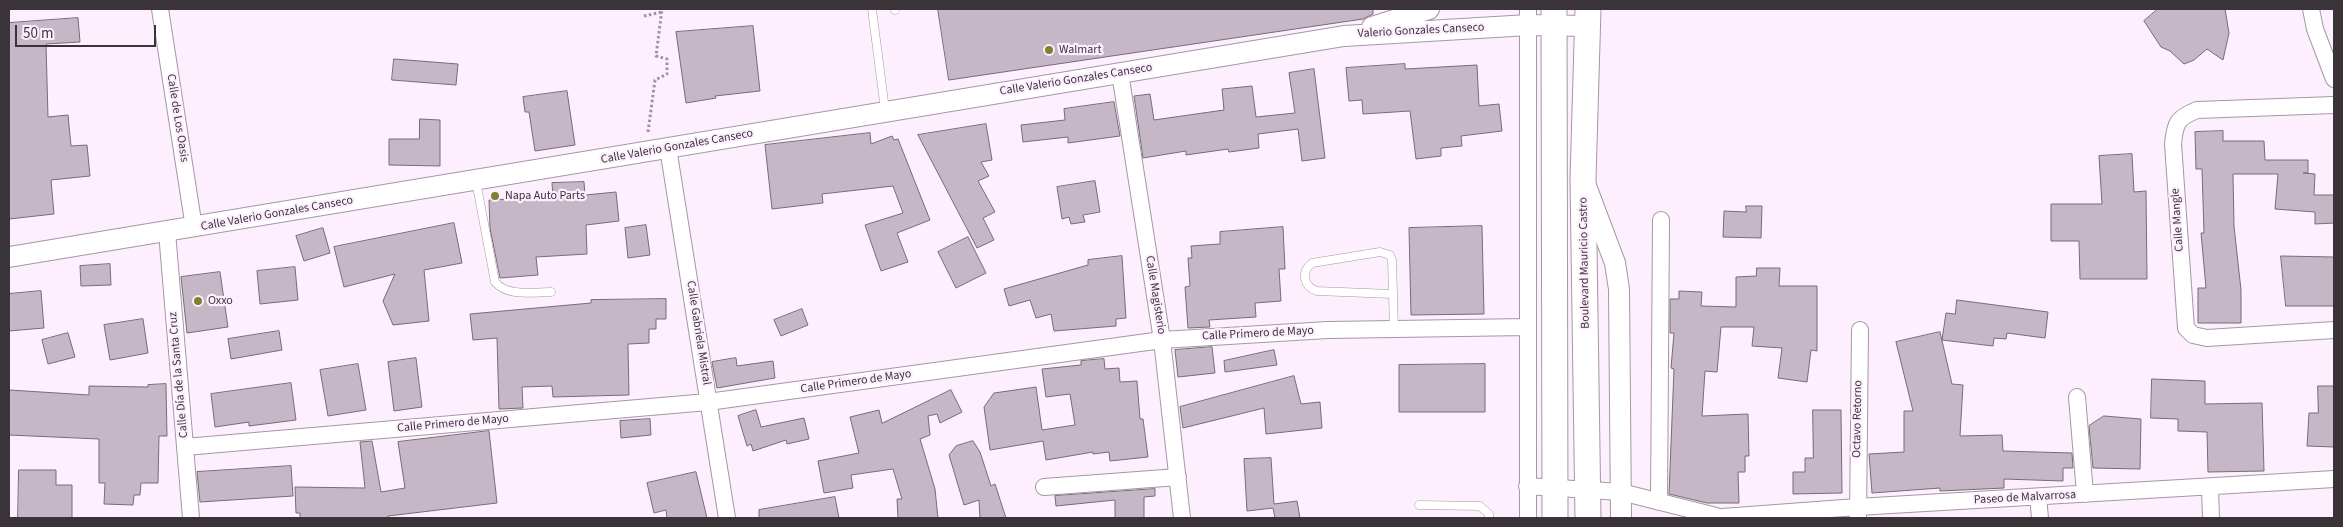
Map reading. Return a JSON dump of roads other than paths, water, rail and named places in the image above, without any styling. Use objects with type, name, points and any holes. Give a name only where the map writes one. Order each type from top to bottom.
[{"type":"main road","points":[[1554,17],[1554,518]]},
{"type":"main road","name":"Boulevard Mauricio Castro","points":[[1588,17],[1583,179],[1588,518]]},
{"type":"street","name":"Calle de Los Oasis","points":[[160,9],[194,228]]},
{"type":"street","name":"Valerio Gonzales Canseco","points":[[1344,36],[1429,9]]},
{"type":"street","points":[[2312,9],[2315,29],[2334,79]]},
{"type":"street","name":"Valerio Gonzales Canseco","points":[[1344,36],[1529,17],[1588,17]]},
{"type":"street","points":[[1528,518],[1529,17]]},
{"type":"street","name":"Calle Valerio Gonzales Canseco","points":[[9,257],[194,228],[1344,36]]},
{"type":"street","name":"Calle Magisterio","points":[[1120,73],[1162,340],[1182,518]]},
{"type":"street","name":"Calle Mangle","points":[[2334,106],[2197,110],[2183,115],[2175,126],[2173,144],[2186,328],[2193,335],[2207,338],[2334,330]]},
{"type":"street","name":"Calle Gabriela Mistral","points":[[668,148],[727,518]]},
{"type":"street","points":[[1583,179],[1615,263],[1619,289],[1621,518]]},
{"type":"street","points":[[1659,502],[1661,220]]},
{"type":"street","name":"Calle Día de la Santa Cruz","points":[[168,232],[191,518]]},
{"type":"street","name":"Calle Primero de Mayo","points":[[185,447],[708,402],[1162,340],[1328,330],[1527,326]]},
{"type":"street","name":"Octavo Retorno","points":[[1858,513],[1860,330]]},
{"type":"street","points":[[2077,397],[2085,494]]},
{"type":"street","points":[[1044,487],[1178,477]]},
{"type":"street","name":"Paseo de Malvarrosa","points":[[1527,486],[1621,492],[1712,517],[1858,513],[2038,497],[2334,479]]},
{"type":"street","points":[[2210,488],[2211,518]]},
{"type":"street","points":[[2038,497],[2040,518]]},
{"type":"lane","points":[[872,9],[885,112]]},
{"type":"lane","points":[[476,181],[494,282],[500,288],[509,291],[551,292]]},
{"type":"lane","points":[[1392,294],[1317,291],[1311,289],[1306,284],[1304,278],[1305,271],[1312,263],[1386,253],[1390,255],[1392,260],[1394,329]]},
{"type":"lane","points":[[1419,505],[1480,506],[1489,514],[1489,518]]},
{"type":"place","name":"Walmart","points":[[1049,50]]},
{"type":"place","name":"Napa Auto Parts","points":[[495,196]]},
{"type":"place","name":"Oxxo","points":[[198,301]]}]
